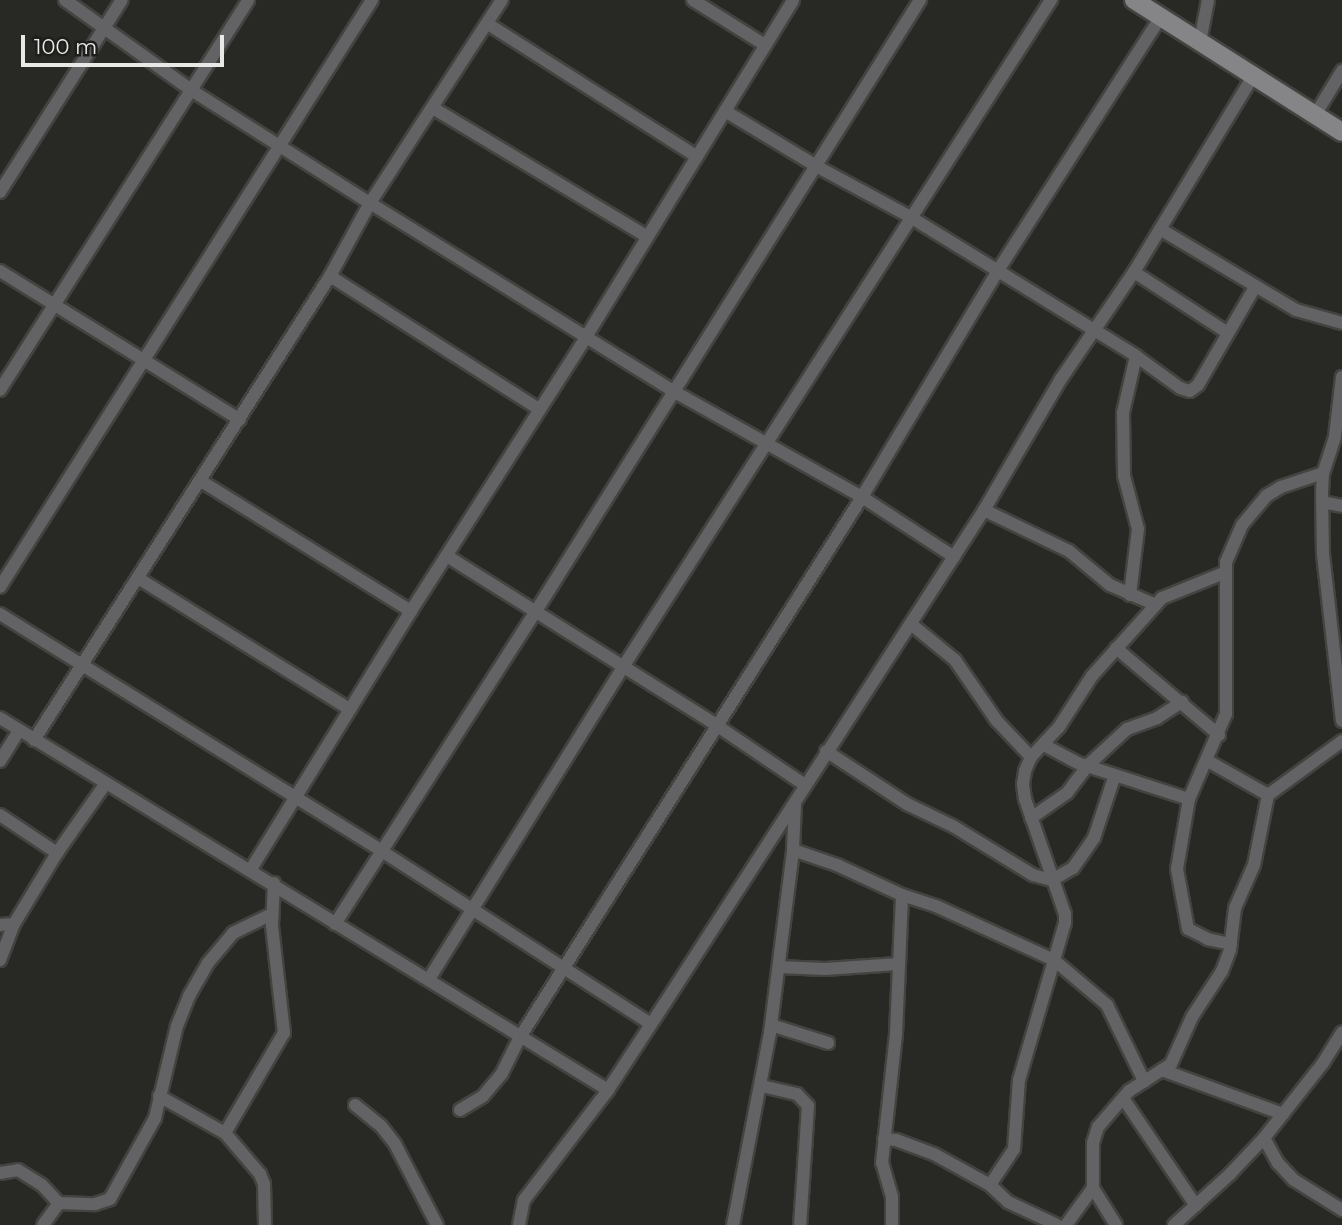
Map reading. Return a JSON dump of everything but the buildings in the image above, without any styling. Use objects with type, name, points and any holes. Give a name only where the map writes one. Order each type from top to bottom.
[{"type":"main road","points":[[1134,0],[1342,132]]},
{"type":"street","points":[[65,0],[106,26],[191,90],[370,203],[673,391],[862,497],[954,557]]},
{"type":"street","points":[[0,192],[122,0]]},
{"type":"street","points":[[0,390],[248,0]]},
{"type":"street","points":[[0,587],[372,0]]},
{"type":"street","points":[[34,740],[240,420],[330,275],[370,203],[502,0]]},
{"type":"street","points":[[693,0],[765,45]]},
{"type":"street","points":[[251,869],[349,709],[586,337],[793,0]]},
{"type":"street","points":[[335,923],[536,611],[920,0]]},
{"type":"street","points":[[429,979],[623,667],[1051,0]]},
{"type":"street","points":[[1200,42],[1208,0]]},
{"type":"street","points":[[460,1110],[483,1096],[495,1082],[520,1037],[862,497],[997,272],[1161,17]]},
{"type":"street","points":[[488,23],[696,156]]},
{"type":"street","points":[[1315,115],[1342,71]]},
{"type":"street","points":[[519,1225],[524,1200],[608,1090],[795,803],[826,751],[984,510],[1091,331],[1134,272],[1254,75]]},
{"type":"street","points":[[433,108],[646,236]]},
{"type":"street","points":[[725,111],[816,166],[912,218],[1091,331],[1136,356],[1180,388],[1190,391],[1198,385],[1255,287]]},
{"type":"street","points":[[1160,229],[1296,310],[1342,323]]},
{"type":"street","points":[[0,271],[240,420]]},
{"type":"street","points":[[1134,272],[1228,334]]},
{"type":"street","points":[[330,275],[539,410]]},
{"type":"street","points":[[1130,595],[1138,529],[1124,476],[1123,413],[1136,356]]},
{"type":"street","points":[[1342,377],[1335,437],[1323,472],[1322,502],[1323,554],[1342,721]]},
{"type":"street","points":[[1231,944],[1188,929],[1178,869],[1189,799],[1208,761],[1226,714],[1226,562],[1242,525],[1266,496],[1323,472]]},
{"type":"street","points":[[201,481],[411,611]]},
{"type":"street","points":[[1322,502],[1342,506]]},
{"type":"street","points":[[984,510],[1069,551],[1101,579],[1156,605]]},
{"type":"street","points":[[447,556],[716,725],[805,785]]},
{"type":"street","points":[[990,1185],[1014,1149],[1019,1080],[1065,914],[1031,818],[1023,784],[1031,758],[1044,745],[1092,676],[1156,605],[1174,591],[1224,573]]},
{"type":"street","points":[[138,578],[349,709]]},
{"type":"street","points":[[0,614],[82,663],[293,799],[380,850],[651,1024]]},
{"type":"street","points":[[911,624],[955,660],[997,721],[1031,758]]},
{"type":"street","points":[[1116,648],[1219,735]]},
{"type":"street","points":[[1031,818],[1067,793],[1087,766],[1127,729],[1157,718],[1182,702]]},
{"type":"street","points":[[0,718],[274,883],[608,1090]]},
{"type":"street","points":[[0,761],[19,730]]},
{"type":"street","points":[[1116,1225],[1093,1188],[1093,1143],[1098,1128],[1123,1098],[1162,1070],[1177,1054],[1192,1017],[1222,971],[1231,944],[1235,908],[1251,878],[1268,795],[1342,741]]},
{"type":"street","points":[[1044,745],[1087,766],[1189,799]]},
{"type":"street","points":[[826,751],[907,804],[953,825],[1033,875],[1052,880],[1073,868],[1094,838],[1115,775]]},
{"type":"street","points":[[1208,761],[1268,795]]},
{"type":"street","points":[[0,960],[14,924],[57,853],[106,783]]},
{"type":"street","points":[[733,1225],[762,1086],[771,1025],[793,850],[795,803]]},
{"type":"street","points":[[0,815],[57,853]]},
{"type":"street","points":[[793,850],[837,865],[902,895],[948,911],[1054,960],[1112,1012],[1144,1081]]},
{"type":"street","points":[[225,1133],[284,1033],[272,914],[274,883]]},
{"type":"street","points":[[896,1224],[892,1197],[882,1163],[896,1034],[902,895]]},
{"type":"street","points":[[0,1173],[18,1170],[42,1185],[59,1202],[95,1204],[110,1199],[155,1118],[177,1026],[189,996],[208,963],[233,933],[272,914]]},
{"type":"street","points":[[0,925],[14,924]]},
{"type":"street","points":[[779,967],[825,969],[898,964]]},
{"type":"street","points":[[771,1025],[828,1043]]},
{"type":"street","points":[[1183,1222],[1264,1138],[1342,1034]]},
{"type":"street","points":[[1162,1070],[1283,1114]]},
{"type":"street","points":[[762,1086],[797,1094],[808,1106],[800,1225]]},
{"type":"street","points":[[159,1096],[225,1133],[263,1178],[265,1225]]},
{"type":"street","points":[[1123,1098],[1196,1206]]},
{"type":"street","points":[[355,1105],[381,1126],[395,1144],[437,1225]]},
{"type":"street","points":[[1264,1138],[1278,1163],[1294,1180],[1342,1210]]},
{"type":"street","points":[[884,1139],[920,1148],[990,1185],[1008,1202],[1057,1225]]},
{"type":"street","points":[[1066,1225],[1093,1188]]},
{"type":"street","points":[[43,1225],[59,1202]]}]
